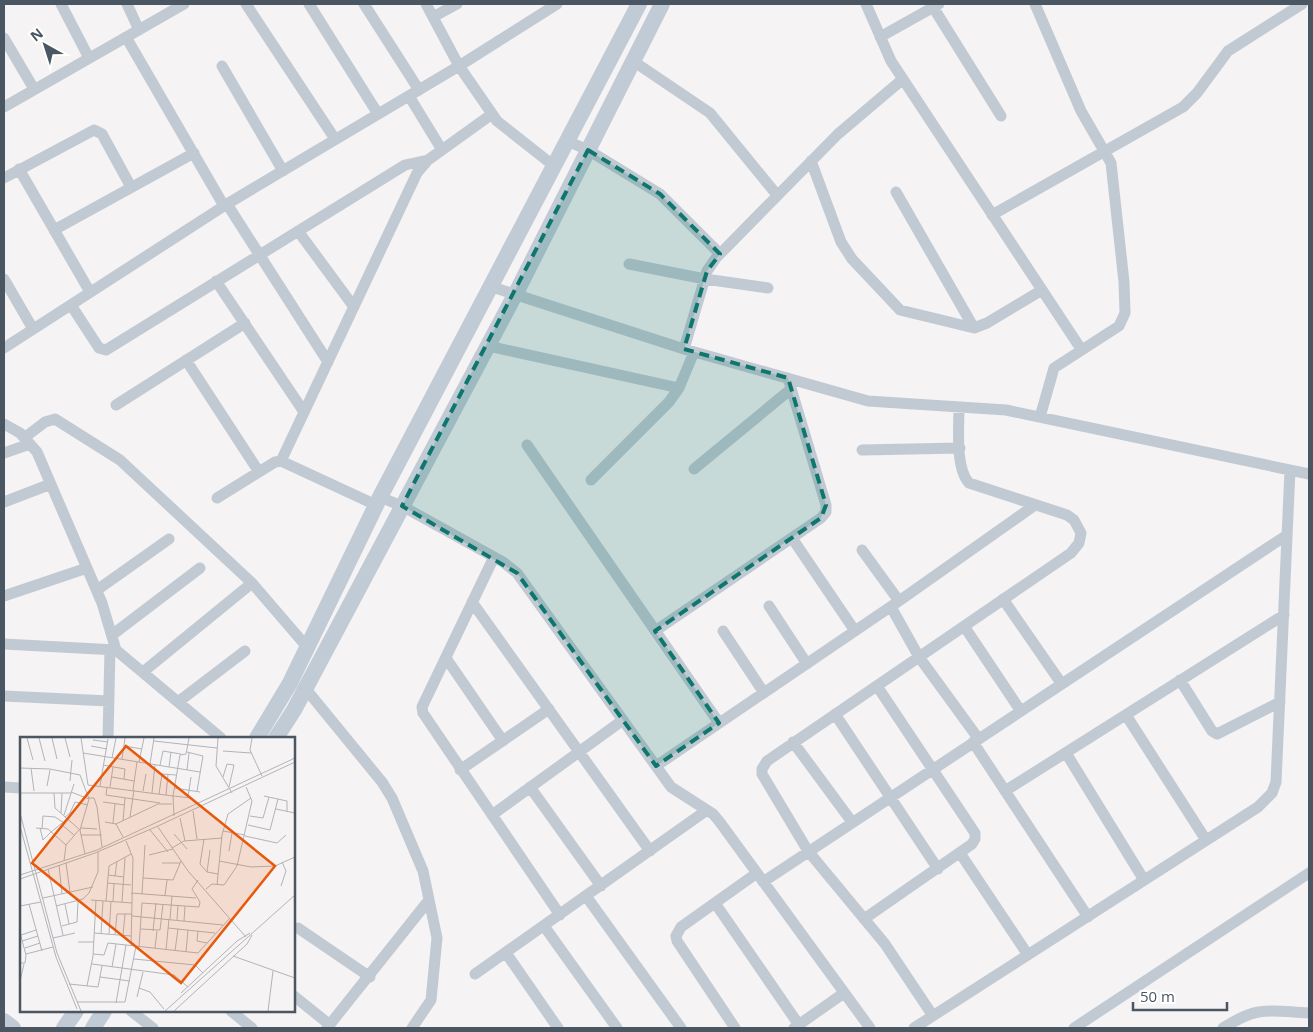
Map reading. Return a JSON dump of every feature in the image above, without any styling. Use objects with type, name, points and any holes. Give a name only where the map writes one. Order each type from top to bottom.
[{"type":"street","points":[[61,4],[89,58]]},
{"type":"street","points":[[127,4],[139,30]]},
{"type":"street","points":[[4,107],[184,4]]},
{"type":"street","points":[[246,4],[336,139]]},
{"type":"street","points":[[309,4],[378,114]]},
{"type":"street","points":[[364,4],[414,93],[442,150]]},
{"type":"street","points":[[426,4],[460,66],[492,114],[554,166]]},
{"type":"street","points":[[433,17],[457,4]]},
{"type":"street","points":[[258,737],[290,683],[378,501],[489,286],[640,4],[660,7],[516,293],[306,688],[277,737]]},
{"type":"street","points":[[866,4],[880,37],[903,79],[1081,350]]},
{"type":"street","points":[[1035,4],[1081,111],[1105,150],[1112,171],[1125,312],[1119,326],[1054,368],[1040,417]]},
{"type":"street","points":[[992,214],[1182,107],[1197,93],[1228,51],[1302,4]]},
{"type":"street","points":[[4,348],[226,205],[460,66],[552,5]]},
{"type":"street","points":[[880,37],[936,6],[1001,116]]},
{"type":"street","points":[[126,37],[226,205],[328,362]]},
{"type":"street","points":[[4,38],[34,89]]},
{"type":"street","points":[[633,61],[710,113],[777,195]]},
{"type":"street","points":[[222,66],[283,171]]},
{"type":"street","points":[[591,480],[669,402],[679,388],[705,279],[711,264],[838,134],[903,79]]},
{"type":"street","points":[[281,460],[417,173],[428,160],[492,114]]},
{"type":"street","points":[[4,178],[97,130],[102,134],[131,187]]},
{"type":"street","points":[[567,141],[588,150],[660,194],[720,254]]},
{"type":"street","points":[[54,230],[194,152]]},
{"type":"street","points":[[71,305],[99,348],[106,350],[405,165],[428,160]]},
{"type":"street","points":[[811,162],[841,242],[852,259],[893,305],[907,314],[974,328],[987,323],[1042,290]]},
{"type":"street","points":[[19,169],[90,292]]},
{"type":"street","points":[[896,192],[974,328]]},
{"type":"street","points":[[298,230],[354,307]]},
{"type":"street","points":[[629,264],[705,279],[768,288]]},
{"type":"street","points":[[4,279],[33,329]]},
{"type":"street","points":[[216,281],[304,412]]},
{"type":"street","points":[[489,286],[516,293],[790,384],[868,401],[1006,410],[1309,474]]},
{"type":"street","points":[[116,405],[245,324]]},
{"type":"street","points":[[488,346],[679,388]]},
{"type":"street","points":[[186,360],[259,472]]},
{"type":"street","points":[[694,469],[790,384]]},
{"type":"street","points":[[655,631],[792,538],[826,512],[826,505],[790,384]]},
{"type":"street","points":[[933,1016],[885,944],[808,851],[762,774],[762,769],[767,761],[1071,553],[1079,543],[1081,533],[1074,520],[1067,515],[969,483],[961,469],[958,407]]},
{"type":"street","points":[[4,453],[27,440],[45,422],[55,419],[110,452],[252,583],[307,647]]},
{"type":"street","points":[[4,424],[27,440],[37,452],[97,590],[112,635],[113,649],[108,737]]},
{"type":"street","points":[[527,444],[719,723]]},
{"type":"street","points":[[862,450],[960,448]]},
{"type":"street","points":[[217,498],[281,460],[378,501],[402,506],[494,557],[517,573],[656,766],[676,791],[707,810],[719,821],[870,1028]]},
{"type":"street","points":[[915,1028],[1258,807],[1272,793],[1276,782],[1290,470]]},
{"type":"street","points":[[4,502],[51,484]]},
{"type":"street","points":[[656,766],[855,632],[1035,505]]},
{"type":"street","points":[[734,1028],[677,941],[676,936],[682,927],[714,903],[808,851],[1287,535]]},
{"type":"street","points":[[792,538],[855,632]]},
{"type":"street","points":[[97,590],[169,539]]},
{"type":"street","points":[[862,550],[895,604],[919,657],[975,740],[1005,791],[1088,917]]},
{"type":"street","points":[[494,557],[422,708],[423,713],[460,770],[560,915]]},
{"type":"street","points":[[4,596],[87,568]]},
{"type":"street","points":[[112,635],[200,568]]},
{"type":"street","points":[[143,672],[252,583]]},
{"type":"street","points":[[1003,599],[1061,683]]},
{"type":"street","points":[[472,602],[650,851]]},
{"type":"street","points":[[769,606],[807,664]]},
{"type":"street","points":[[1005,791],[1284,615]]},
{"type":"street","points":[[964,626],[1020,710]]},
{"type":"street","points":[[723,630],[764,693]]},
{"type":"street","points":[[4,644],[113,649],[221,737]]},
{"type":"street","points":[[178,702],[245,651]]},
{"type":"street","points":[[446,658],[503,740]]},
{"type":"street","points":[[1180,680],[1212,731],[1217,734],[1280,702]]},
{"type":"street","points":[[864,919],[960,854],[975,839],[975,833],[931,770],[877,686]]},
{"type":"street","points":[[306,688],[382,782],[392,798],[417,858],[429,900],[438,945],[432,1000],[412,1028]]},
{"type":"street","points":[[4,696],[109,701]]},
{"type":"street","points":[[460,770],[549,709]]},
{"type":"street","points":[[836,714],[938,869]]},
{"type":"street","points":[[1126,715],[1206,840]]},
{"type":"street","points":[[492,815],[623,720]]},
{"type":"street","points":[[794,742],[852,822]]},
{"type":"street","points":[[1066,753],[1144,880]]},
{"type":"street","points":[[4,787],[20,788]]},
{"type":"street","points":[[530,787],[600,886]]},
{"type":"street","points":[[475,974],[707,810]]},
{"type":"street","points":[[960,854],[1028,955]]},
{"type":"street","points":[[1074,1028],[1309,873]]},
{"type":"street","points":[[586,896],[680,1028]]},
{"type":"street","points":[[295,997],[328,1026],[370,977],[429,900]]},
{"type":"street","points":[[714,903],[796,1026],[844,993]]},
{"type":"street","points":[[544,926],[617,1028]]},
{"type":"street","points":[[298,928],[370,977]]},
{"type":"street","points":[[506,953],[558,1028]]},
{"type":"street","points":[[1223,1028],[1242,1016],[1255,1011],[1309,1013]]},
{"type":"street","points":[[64,1028],[75,1012]]},
{"type":"street","points":[[93,1028],[103,1012]]},
{"type":"street","points":[[132,1012],[153,1028]]},
{"type":"street","points":[[232,1012],[252,1028]]},
{"type":"street","points":[[4,1021],[13,1028]]},
{"type":"highlighted area","points":[[588,150],[660,194],[720,254],[707,271],[684,349],[788,378],[826,505],[821,518],[655,631],[719,723],[656,766],[517,573],[402,506]]}]
